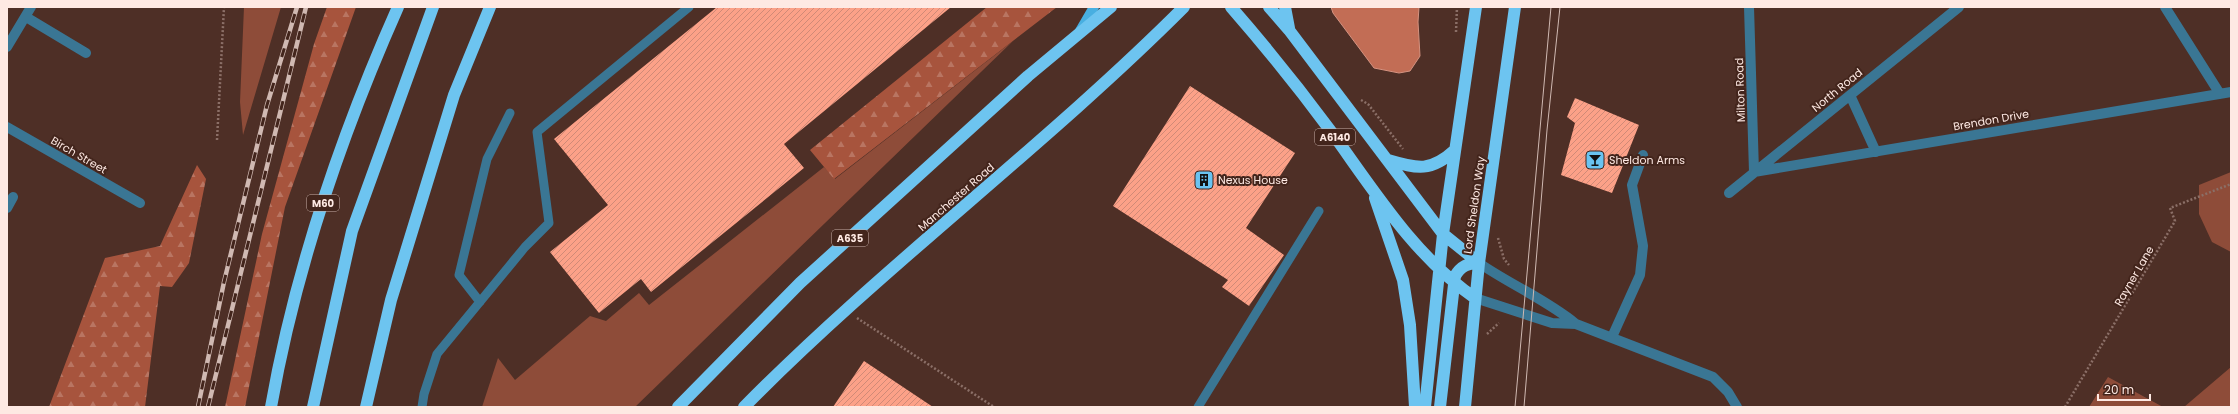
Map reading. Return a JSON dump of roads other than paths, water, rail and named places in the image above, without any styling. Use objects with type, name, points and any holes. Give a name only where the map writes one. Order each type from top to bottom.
[{"type":"highway","name":"M60","points":[[271,407],[294,308],[317,222],[344,141],[398,7]]},
{"type":"highway","points":[[313,407],[352,231],[432,7]]},
{"type":"highway","points":[[366,407],[391,300],[449,110],[490,7]]},
{"type":"highway","name":"A635","points":[[678,407],[800,283],[1079,32],[1111,7]]},
{"type":"highway","name":"Manchester Road","points":[[744,407],[846,311],[1133,59],[1184,7]]},
{"type":"highway","name":"A6140","points":[[1231,7],[1329,129],[1371,187],[1414,242],[1454,283],[1475,298]]},
{"type":"highway","name":"A6140","points":[[1269,7],[1289,30],[1443,234],[1479,263]]},
{"type":"highway","points":[[1285,7],[1289,30]]},
{"type":"highway","points":[[1425,407],[1443,234],[1476,7]]},
{"type":"highway","name":"Lord Sheldon Way","points":[[1465,407],[1479,263],[1515,7]]},
{"type":"highway","points":[[1388,160],[1409,167],[1427,167],[1443,161],[1455,150]]},
{"type":"highway","points":[[1371,187],[1403,280],[1410,325],[1415,407]]},
{"type":"highway","points":[[1440,407],[1455,276],[1462,268],[1473,263],[1479,263]]},
{"type":"main road","points":[[1079,32],[1094,7]]},
{"type":"street","points":[[7,48],[31,7]]},
{"type":"street","name":"Milton Road","points":[[1749,7],[1754,172]]},
{"type":"street","name":"North Road","points":[[1729,193],[1959,7]]},
{"type":"street","points":[[2168,8],[2220,94]]},
{"type":"street","points":[[26,17],[86,53]]},
{"type":"street","name":"Brendon Drive","points":[[1754,172],[2231,92]]},
{"type":"street","points":[[1850,95],[1876,152]]},
{"type":"street","name":"Birch Street","points":[[7,126],[140,203]]},
{"type":"street","points":[[1612,337],[1640,275],[1643,246],[1632,185],[1643,155]]},
{"type":"street","points":[[7,208],[12,197]]},
{"type":"street","points":[[1479,263],[1505,281],[1557,308],[1576,324]]},
{"type":"street","points":[[1475,298],[1552,323],[1576,324],[1714,377],[1728,392],[1737,407]]},
{"type":"lane","points":[[422,407],[424,394],[436,354],[525,247],[549,223],[537,132],[689,7]]},
{"type":"lane","points":[[480,302],[459,275],[487,159],[510,113]]},
{"type":"lane","points":[[1198,407],[1318,211]]},
{"type":"tram line","points":[[1515,407],[1551,7]]},
{"type":"tram line","points":[[1524,407],[1547,130],[1560,7]]},
{"type":"railway","points":[[198,407],[224,282],[267,105],[297,7]]},
{"type":"railway","points":[[208,407],[306,7]]},
{"type":"place","name":"Sheldon Arms","points":[[1595,160]]},
{"type":"place","name":"Nexus House","points":[[1204,180]]}]
